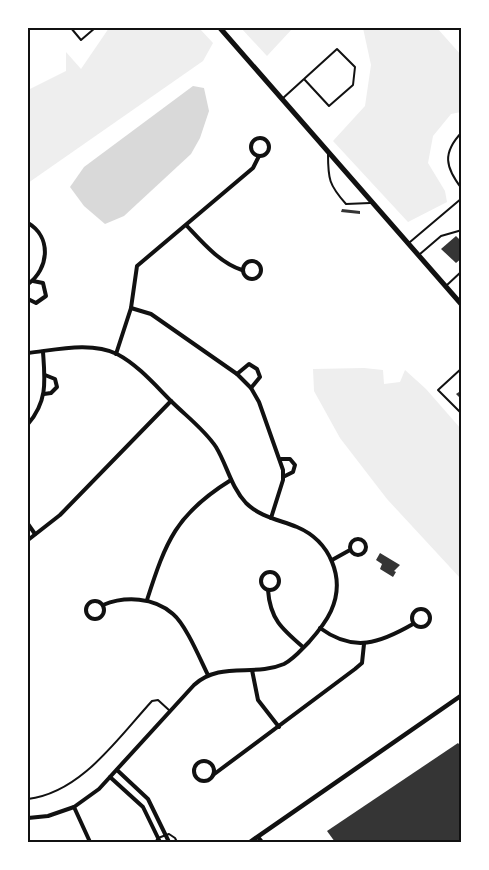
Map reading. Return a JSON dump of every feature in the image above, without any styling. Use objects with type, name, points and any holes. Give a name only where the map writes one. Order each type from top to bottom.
[{"type":"main road","points":[[220,28],[462,305]]},
{"type":"street","points":[[116,354],[131,308],[137,266],[187,226],[253,168],[259,156],[266,154],[269,148],[267,142],[261,138],[254,140],[251,146],[253,153],[259,156]]},
{"type":"street","points":[[28,223],[35,228],[45,245],[45,258],[33,281],[28,284]]},
{"type":"street","points":[[187,226],[208,249],[234,267],[242,270],[245,276],[251,279],[258,277],[261,270],[259,264],[252,261],[245,263],[242,270]]},
{"type":"street","points":[[28,299],[36,303],[46,296],[43,284],[33,281]]},
{"type":"street","points":[[131,308],[151,314],[237,374],[251,388],[259,402],[281,459],[283,476],[271,518]]},
{"type":"street","points":[[28,353],[83,347],[116,354],[142,373],[209,438],[218,450],[231,480],[253,509],[309,533],[332,560],[336,572],[337,592],[331,612],[320,628],[293,658],[284,664],[252,670],[226,670],[208,675],[199,681],[170,711],[99,789],[74,807],[48,816],[28,818]]},
{"type":"street","points":[[28,424],[35,415],[44,394],[45,375],[42,352]]},
{"type":"street","points":[[237,374],[249,364],[257,369],[260,377],[251,388]]},
{"type":"street","points":[[44,394],[55,390],[57,383],[52,376],[45,375]]},
{"type":"street","points":[[28,540],[60,515],[171,401]]},
{"type":"street","points":[[281,459],[290,459],[295,464],[293,472],[283,476]]},
{"type":"street","points":[[147,600],[163,551],[174,533],[202,500],[231,480]]},
{"type":"street","points":[[28,524],[35,534]]},
{"type":"street","points":[[354,539],[361,539],[366,543],[366,550],[361,555],[355,555],[350,550],[350,544],[354,539]]},
{"type":"street","points":[[332,560],[350,550]]},
{"type":"street","points":[[268,590],[275,589],[280,583],[279,576],[273,571],[266,572],[261,578],[262,585],[268,590],[269,609],[281,628],[303,648]]},
{"type":"street","points":[[103,604],[104,611],[100,617],[93,619],[87,615],[86,608],[90,602],[97,601],[103,604],[114,600],[147,600],[174,614],[208,675]]},
{"type":"street","points":[[422,609],[429,613],[431,620],[427,626],[420,628],[413,624],[412,617],[415,611],[422,609]]},
{"type":"street","points":[[320,628],[338,640],[364,644],[381,640],[413,624]]},
{"type":"street","points":[[213,775],[213,769],[209,762],[202,761],[196,765],[194,772],[198,778],[206,780],[213,775],[280,727],[362,663],[364,644]]},
{"type":"street","points":[[252,670],[258,700],[280,727]]},
{"type":"street","points":[[250,842],[462,695]]},
{"type":"street","points":[[117,770],[148,799],[169,842]]},
{"type":"street","points":[[110,777],[143,808],[159,840]]},
{"type":"street","points":[[74,807],[91,842]]},
{"type":"street","points":[[258,837],[262,842]]},
{"type":"lane","points":[[71,28],[81,40],[95,28]]},
{"type":"lane","points":[[282,99],[304,79],[337,49],[355,67],[353,84],[329,106],[304,79]]},
{"type":"lane","points":[[462,132],[450,144],[448,154],[449,173],[462,189]]},
{"type":"lane","points":[[328,151],[329,183],[335,192],[346,204],[372,202]]},
{"type":"lane","points":[[408,244],[462,198]]},
{"type":"lane","points":[[418,255],[441,236],[462,230]]},
{"type":"lane","points":[[446,286],[462,271]]},
{"type":"lane","points":[[462,368],[438,390],[462,414]]},
{"type":"lane","points":[[28,799],[52,793],[79,778],[152,700],[158,700],[170,711]]},
{"type":"lane","points":[[155,842],[165,834],[174,836],[177,842]]},
{"type":"shaded area","points":[[109,28],[199,28],[213,43],[203,61],[28,183],[28,90],[66,71],[66,52],[81,69]]},
{"type":"shaded area","points":[[241,28],[293,28],[267,56]]},
{"type":"shaded area","points":[[363,28],[437,28],[461,55],[461,112],[451,114],[433,136],[428,163],[445,191],[447,202],[408,222],[333,141],[365,106],[371,65]]},
{"type":"shaded area","points":[[193,86],[204,88],[209,111],[200,138],[191,154],[124,216],[105,224],[84,206],[70,187],[84,167]]},
{"type":"shaded area","points":[[364,368],[383,370],[384,384],[400,382],[405,370],[426,389],[461,429],[461,579],[387,499],[340,438],[314,391],[313,369]]},
{"type":"building","points":[[342,209],[360,211],[360,214],[341,212]]},
{"type":"building","points":[[456,236],[462,242],[462,258],[456,263],[441,249]]},
{"type":"building","points":[[462,390],[462,400],[456,394]]},
{"type":"building","points":[[380,553],[400,565],[394,571],[396,572],[393,577],[380,569],[382,564],[376,560]]},
{"type":"building","points":[[458,743],[462,748],[462,842],[335,842],[327,831]]}]
